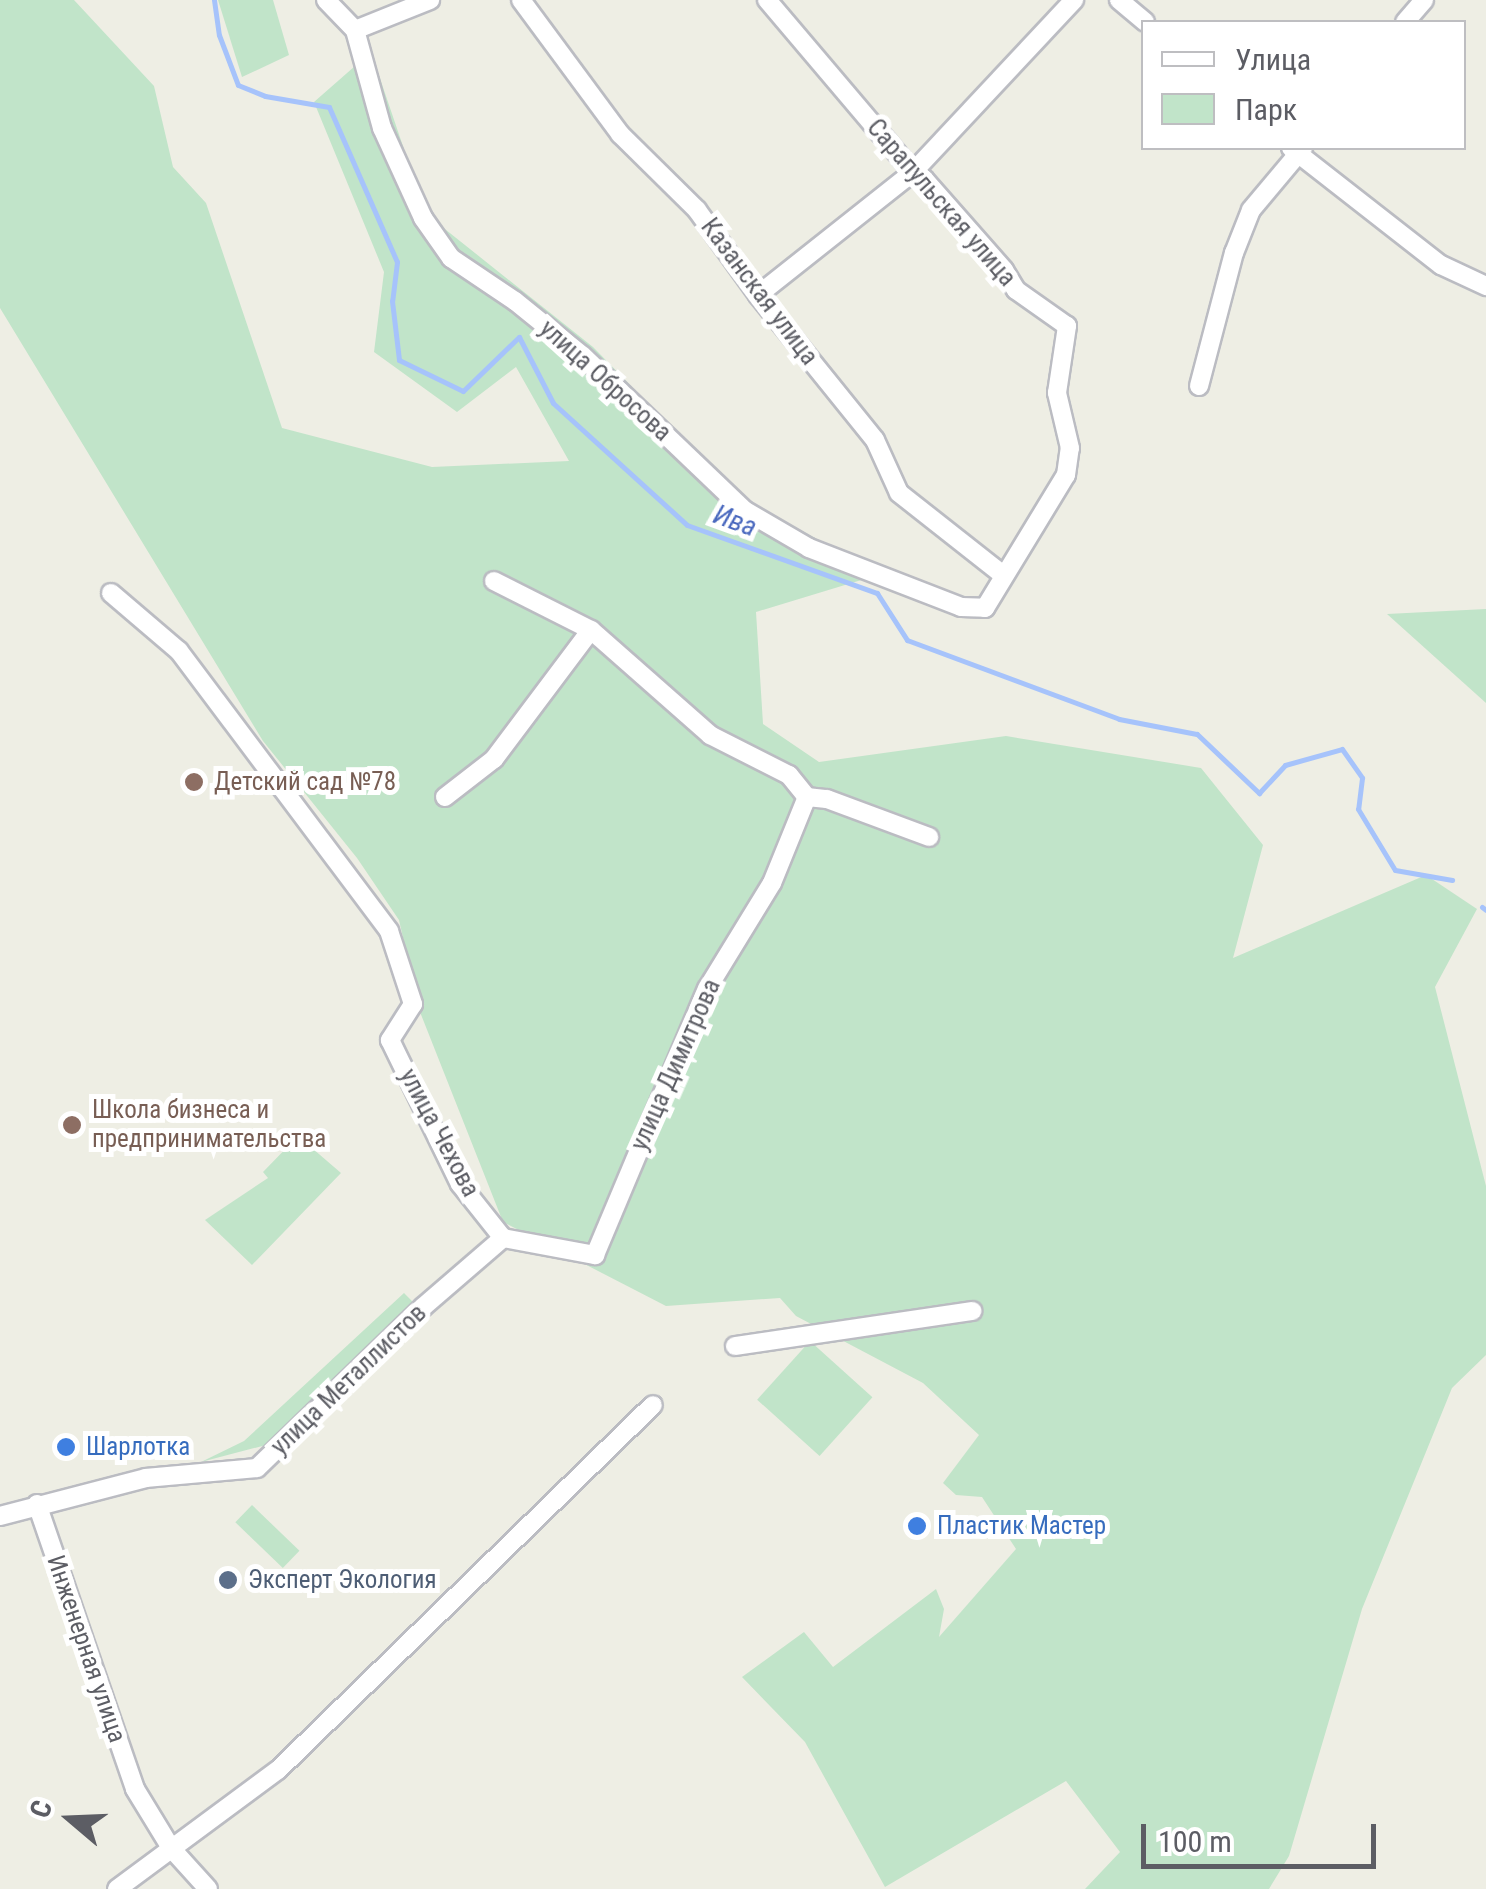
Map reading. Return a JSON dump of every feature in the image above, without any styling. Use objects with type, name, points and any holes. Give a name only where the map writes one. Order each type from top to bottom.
[{"type":"street","name":"улица Обросова","points":[[326,0],[355,30],[382,128],[423,218],[451,258],[515,301],[582,356],[744,510],[809,548],[961,607],[985,608],[1002,574]]},
{"type":"street","points":[[355,30],[430,0]]},
{"type":"street","name":"Казанская улица","points":[[521,0],[620,134],[697,210],[758,295],[875,440],[899,493],[1002,574]]},
{"type":"street","points":[[758,295],[912,172],[1074,0]]},
{"type":"street","points":[[1118,0],[1143,20]]},
{"type":"street","points":[[1407,20],[1424,0]]},
{"type":"street","name":"Сарапульская улица","points":[[770,1],[1016,290],[1067,326],[1057,393],[1070,448],[1066,474],[1002,574]]},
{"type":"street","points":[[1199,386],[1234,254],[1252,210],[1297,150],[1441,265],[1486,286]]},
{"type":"street","points":[[494,581],[591,630],[710,734],[789,775],[807,797],[827,799],[930,837]]},
{"type":"street","name":"улица Чехова","points":[[111,593],[179,652],[389,931],[413,1004],[390,1040],[460,1184],[503,1238]]},
{"type":"street","points":[[445,797],[494,759],[591,630]]},
{"type":"street","name":"улица Димитрова","points":[[503,1238],[595,1255],[706,989],[772,883],[807,797]]},
{"type":"street","name":"улица Металлистов","points":[[0,1516],[146,1478],[257,1468],[423,1307],[503,1238]]},
{"type":"street","points":[[735,1346],[972,1311]]},
{"type":"street","points":[[117,1889],[278,1770],[653,1405]]},
{"type":"street","name":"Инженерная улица","points":[[37,1504],[135,1789],[170,1848],[208,1889]]},
{"type":"green space","points":[[0,0],[74,0],[154,86],[173,167],[206,203],[282,428],[432,467],[569,461],[516,367],[457,412],[374,352],[384,272],[314,102],[371,52],[426,214],[593,347],[740,497],[881,574],[756,612],[763,724],[819,762],[1006,736],[1201,768],[1263,845],[1233,958],[1426,875],[1477,909],[1435,987],[1486,1186],[1486,1355],[1452,1388],[1362,1609],[1289,1856],[1269,1889],[1085,1889],[1120,1852],[1066,1781],[885,1887],[805,1742],[742,1677],[804,1632],[833,1667],[936,1589],[944,1609],[939,1637],[1016,1549],[982,1497],[956,1495],[943,1483],[979,1435],[923,1383],[796,1316],[780,1298],[666,1306],[503,1222],[420,1012],[399,920],[357,858],[263,741],[0,308]]},
{"type":"green space","points":[[218,0],[273,0],[289,55],[242,77]]},
{"type":"green space","points":[[1486,609],[1486,703],[1387,614]]},
{"type":"green space","points":[[298,1136],[341,1173],[252,1265],[205,1220],[268,1178],[263,1172]]},
{"type":"green space","points":[[404,1293],[416,1305],[266,1445],[201,1462],[244,1441]]},
{"type":"green space","points":[[810,1341],[872,1397],[820,1456],[757,1400]]},
{"type":"green space","points":[[252,1505],[299,1551],[283,1568],[235,1522]]},
{"type":"waterway","name":"Ива","points":[[214,0],[219,35],[238,85],[265,96],[329,107],[397,262],[392,301],[399,360],[463,391],[519,337],[553,403],[687,525],[877,593],[907,640],[1119,719],[1197,734],[1259,793],[1285,765],[1342,749],[1362,778],[1358,809],[1395,870],[1452,880]]},
{"type":"waterway","name":"Ива","points":[[1482,907],[1486,910]]},
{"type":"place","name":"Детский сад №78","points":[[194,782]]},
{"type":"place","name":"Школа бизнеса и предпринимательства","points":[[72,1125]]},
{"type":"place","name":"Шарлотка","points":[[66,1447]]},
{"type":"place","name":"Пластик Мастер","points":[[917,1526]]},
{"type":"place","name":"Эксперт Экология","points":[[228,1580]]}]
